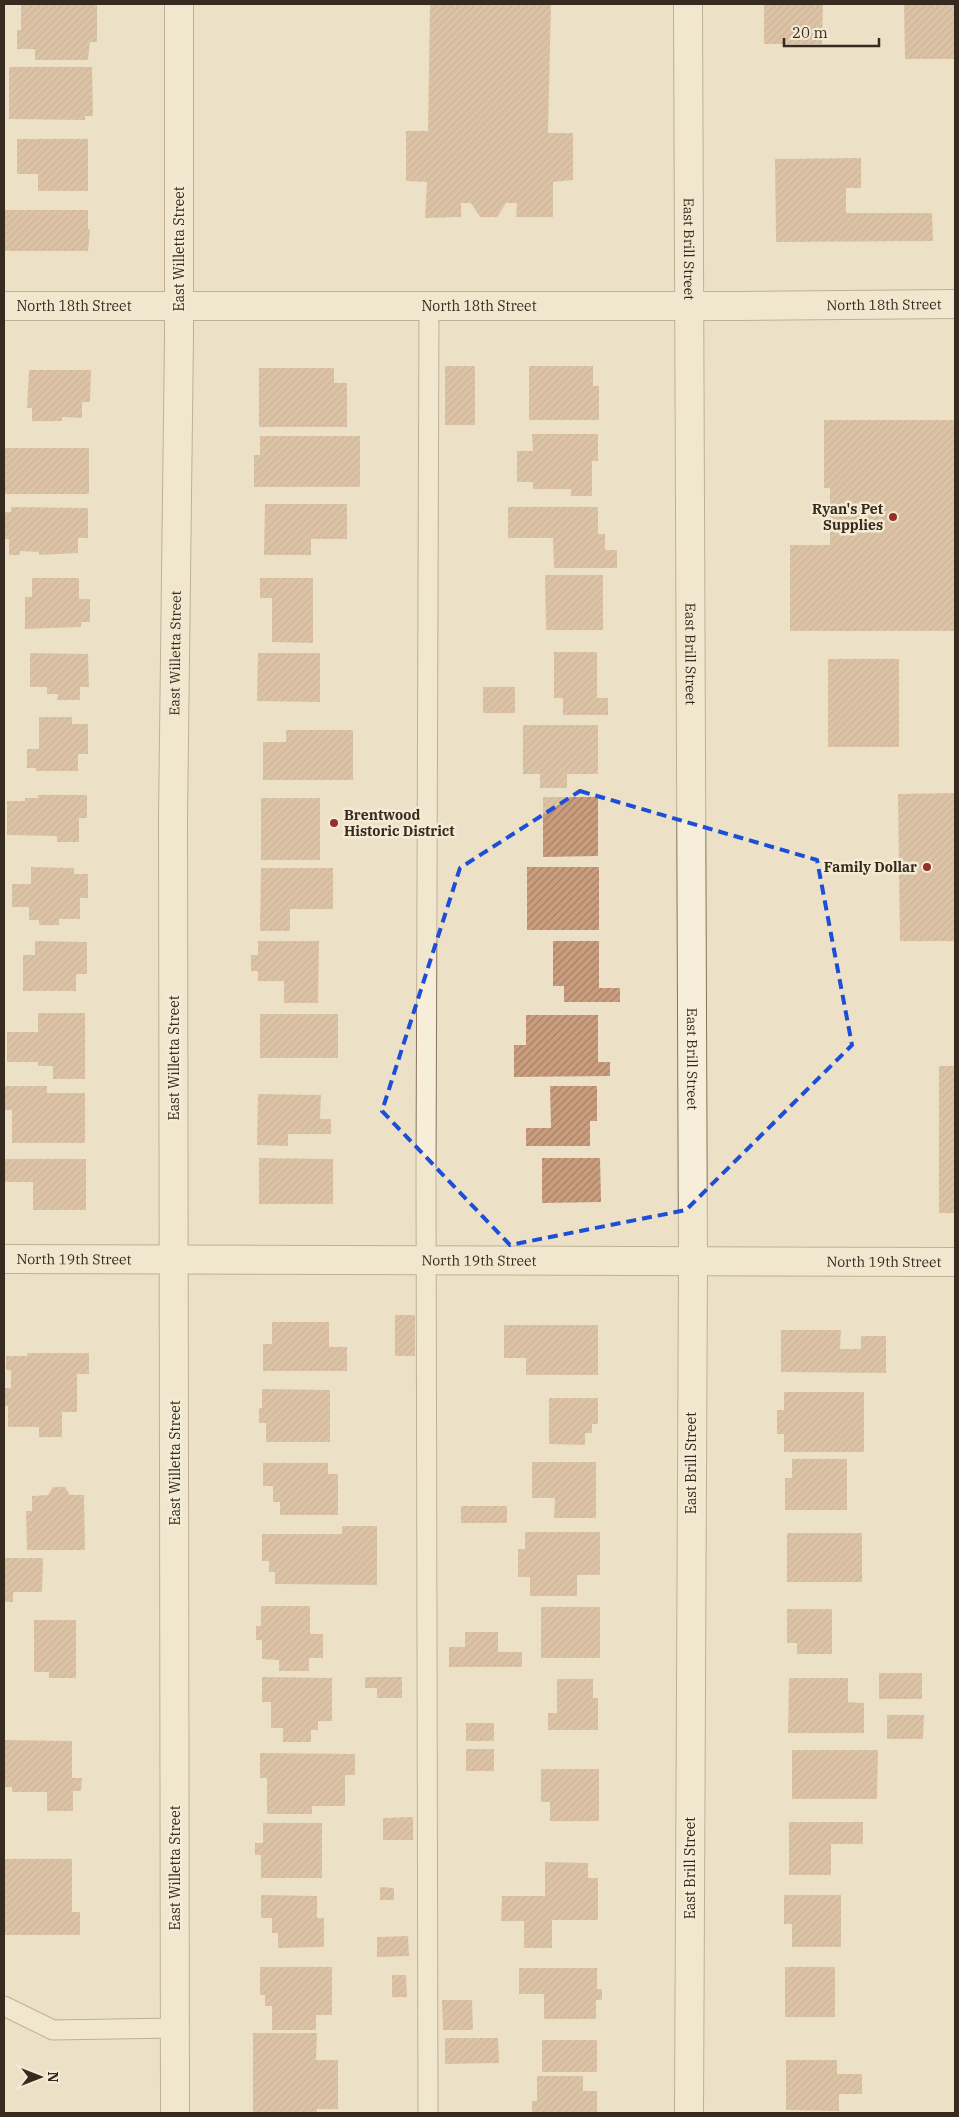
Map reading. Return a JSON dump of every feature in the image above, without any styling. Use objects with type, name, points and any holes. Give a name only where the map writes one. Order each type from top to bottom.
[{"type":"street","name":"East Willetta Street","points":[[175,2113],[173,818],[179,306],[179,4]]},
{"type":"street","name":"East Brill Street","points":[[688,4],[692,1262],[690,2113]]},
{"type":"street","name":"North 18th Street","points":[[4,306],[955,304]]},
{"type":"street","name":"North 19th Street","points":[[4,1260],[955,1262]]},
{"type":"lane","points":[[428,2113],[427,1261],[430,306]]},
{"type":"lane","points":[[4,2006],[53,2030],[175,2028]]},
{"type":"highlighted area","points":[[580,791],[817,860],[852,1045],[686,1210],[510,1245],[382,1111],[460,868]]},
{"type":"building","points":[[21,4],[97,4],[97,42],[90,42],[88,60],[35,60],[35,49],[17,49],[17,30],[21,30]]},
{"type":"building","points":[[430,4],[551,4],[548,133],[573,133],[573,180],[553,182],[553,217],[516,217],[517,203],[506,203],[497,217],[480,217],[471,203],[461,203],[461,217],[425,218],[427,182],[406,181],[406,131],[428,131]]},
{"type":"building","points":[[764,4],[823,4],[822,44],[764,44]]},
{"type":"building","points":[[904,4],[955,4],[955,59],[905,59]]},
{"type":"building","points":[[9,67],[92,67],[93,116],[85,116],[85,120],[9,119]]},
{"type":"building","points":[[17,139],[88,139],[88,191],[38,191],[38,174],[17,174]]},
{"type":"building","points":[[861,158],[861,188],[846,188],[846,213],[932,213],[933,241],[776,242],[775,159]]},
{"type":"building","points":[[4,210],[88,210],[88,229],[90,229],[88,251],[4,251]]},
{"type":"building","points":[[445,366],[475,366],[475,425],[445,425]]},
{"type":"building","points":[[529,366],[593,366],[593,386],[599,386],[599,420],[529,420]]},
{"type":"building","points":[[259,368],[334,368],[334,383],[347,383],[347,427],[259,427]]},
{"type":"building","points":[[29,370],[91,370],[90,402],[82,402],[82,418],[62,417],[62,421],[32,421],[32,408],[27,408]]},
{"type":"building","name":"Ryan's Pet Supplies","points":[[824,420],[955,420],[955,631],[790,631],[790,545],[830,545],[830,488],[824,488]]},
{"type":"building","points":[[532,434],[598,434],[598,461],[592,461],[592,496],[571,496],[571,489],[533,489],[533,482],[517,482],[517,451],[533,451]]},
{"type":"building","points":[[260,436],[360,436],[360,487],[254,487],[254,455],[260,455]]},
{"type":"building","points":[[4,448],[89,448],[89,494],[4,494]]},
{"type":"building","points":[[265,504],[347,504],[347,539],[311,539],[311,555],[264,555]]},
{"type":"building","points":[[11,507],[88,508],[88,538],[78,538],[78,553],[39,555],[39,552],[20,551],[20,555],[9,555],[9,539],[4,539],[4,512],[11,512]]},
{"type":"building","points":[[508,507],[598,507],[598,534],[605,534],[605,550],[617,550],[617,568],[554,568],[553,538],[508,538]]},
{"type":"building","points":[[545,575],[603,575],[603,630],[546,630]]},
{"type":"building","points":[[32,578],[79,578],[79,599],[90,599],[90,622],[81,622],[81,627],[25,629],[25,597],[32,597]]},
{"type":"building","points":[[260,578],[313,578],[313,643],[272,642],[272,598],[260,598]]},
{"type":"building","points":[[554,652],[597,652],[597,698],[608,698],[608,715],[563,715],[563,698],[554,698]]},
{"type":"building","points":[[30,653],[88,654],[89,687],[80,687],[80,700],[57,700],[58,694],[47,694],[47,687],[30,687]]},
{"type":"building","points":[[258,653],[320,653],[320,702],[257,701]]},
{"type":"building","points":[[828,659],[899,659],[899,747],[828,747]]},
{"type":"building","points":[[483,687],[515,687],[515,713],[483,713]]},
{"type":"building","points":[[39,717],[72,717],[72,724],[88,724],[88,754],[78,754],[78,771],[36,771],[36,768],[27,768],[27,749],[39,749]]},
{"type":"building","points":[[523,725],[598,725],[598,774],[567,774],[567,788],[540,788],[540,774],[523,774]]},
{"type":"building","points":[[286,730],[353,730],[353,780],[263,780],[263,742],[286,742]]},
{"type":"building","name":"Family Dollar","points":[[955,793],[955,941],[900,941],[898,794]]},
{"type":"building","points":[[38,795],[87,795],[87,818],[79,818],[79,842],[57,842],[57,836],[7,835],[7,801],[25,801],[25,798],[38,798]]},
{"type":"building","points":[[543,797],[598,797],[598,856],[543,857]]},
{"type":"building","points":[[261,798],[320,798],[320,860],[261,860]]},
{"type":"building","points":[[31,867],[74,868],[74,874],[88,874],[88,898],[80,898],[80,919],[59,919],[59,925],[39,925],[39,920],[29,920],[29,907],[12,907],[12,884],[31,884]]},
{"type":"building","points":[[527,867],[599,867],[599,930],[527,930]]},
{"type":"building","points":[[261,868],[333,868],[333,909],[290,909],[290,931],[260,931]]},
{"type":"building","points":[[35,941],[87,942],[87,974],[76,974],[76,991],[23,991],[23,955],[35,955]]},
{"type":"building","points":[[258,941],[319,941],[318,1003],[284,1003],[284,981],[258,981],[258,971],[251,971],[251,955],[258,955]]},
{"type":"building","points":[[553,941],[599,941],[599,988],[620,988],[620,1002],[564,1002],[564,986],[553,986]]},
{"type":"building","points":[[38,1013],[85,1013],[85,1079],[53,1079],[53,1066],[38,1066],[38,1062],[7,1062],[7,1032],[38,1032]]},
{"type":"building","points":[[260,1014],[338,1014],[338,1058],[260,1058]]},
{"type":"building","points":[[526,1015],[598,1015],[598,1062],[610,1062],[610,1076],[514,1077],[514,1045],[526,1045]]},
{"type":"building","points":[[939,1066],[955,1066],[955,1213],[939,1213]]},
{"type":"building","points":[[4,1086],[47,1086],[47,1093],[85,1093],[85,1143],[12,1143],[12,1110],[4,1110]]},
{"type":"building","points":[[550,1086],[597,1086],[597,1121],[590,1121],[590,1146],[526,1146],[526,1128],[551,1128]]},
{"type":"building","points":[[258,1094],[321,1095],[320,1119],[331,1119],[331,1134],[288,1134],[288,1146],[257,1145]]},
{"type":"building","points":[[259,1158],[333,1159],[333,1204],[259,1204]]},
{"type":"building","points":[[542,1158],[600,1158],[601,1202],[542,1203]]},
{"type":"building","points":[[4,1159],[86,1159],[86,1210],[33,1210],[33,1182],[4,1182]]},
{"type":"building","points":[[395,1315],[415,1315],[415,1356],[395,1356]]},
{"type":"building","points":[[272,1322],[329,1322],[329,1347],[347,1347],[347,1371],[263,1371],[263,1344],[272,1344]]},
{"type":"building","points":[[504,1325],[598,1325],[598,1375],[526,1375],[526,1358],[504,1358]]},
{"type":"building","points":[[781,1330],[841,1330],[840,1349],[861,1349],[861,1336],[886,1336],[886,1373],[781,1372]]},
{"type":"building","points":[[27,1353],[89,1353],[89,1374],[77,1374],[77,1412],[62,1412],[62,1437],[39,1437],[39,1427],[8,1427],[8,1406],[4,1406],[4,1388],[11,1388],[11,1370],[6,1370],[6,1356],[27,1356]]},
{"type":"building","points":[[262,1389],[330,1390],[330,1442],[266,1442],[266,1423],[259,1423],[259,1408],[262,1408]]},
{"type":"building","points":[[784,1392],[864,1392],[864,1452],[784,1452],[784,1434],[777,1434],[777,1410],[784,1410]]},
{"type":"building","points":[[549,1398],[598,1398],[598,1424],[592,1424],[592,1433],[585,1433],[585,1445],[549,1444]]},
{"type":"building","points":[[792,1459],[847,1459],[847,1510],[785,1510],[785,1478],[792,1478]]},
{"type":"building","points":[[532,1462],[596,1462],[596,1518],[554,1518],[555,1498],[532,1498]]},
{"type":"building","points":[[263,1463],[328,1463],[328,1474],[338,1474],[338,1515],[280,1515],[280,1502],[273,1502],[273,1486],[263,1486]]},
{"type":"building","points":[[53,1487],[65,1487],[70,1495],[84,1495],[85,1550],[27,1550],[26,1511],[32,1511],[32,1496],[48,1495]]},
{"type":"building","points":[[461,1506],[507,1506],[507,1523],[461,1523]]},
{"type":"building","points":[[342,1526],[377,1526],[377,1585],[275,1584],[275,1572],[269,1572],[269,1561],[262,1561],[262,1534],[342,1534]]},
{"type":"building","points":[[525,1532],[600,1532],[600,1575],[577,1575],[577,1596],[530,1596],[530,1577],[518,1577],[518,1549],[525,1549]]},
{"type":"building","points":[[787,1533],[862,1533],[862,1582],[787,1582]]},
{"type":"building","points":[[4,1558],[43,1558],[42,1592],[13,1592],[13,1602],[4,1602]]},
{"type":"building","points":[[261,1606],[310,1606],[310,1634],[323,1634],[323,1658],[309,1658],[309,1671],[279,1671],[279,1660],[262,1659],[262,1640],[256,1640],[256,1626],[261,1626]]},
{"type":"building","points":[[541,1607],[600,1607],[600,1658],[541,1658]]},
{"type":"building","points":[[787,1609],[832,1609],[832,1654],[797,1654],[797,1643],[787,1643]]},
{"type":"building","points":[[34,1620],[76,1620],[76,1678],[49,1678],[49,1672],[34,1672]]},
{"type":"building","points":[[465,1632],[498,1632],[498,1652],[522,1652],[522,1667],[449,1667],[449,1647],[465,1647]]},
{"type":"building","points":[[879,1673],[922,1673],[922,1699],[879,1699]]},
{"type":"building","points":[[262,1677],[332,1678],[332,1721],[318,1721],[318,1730],[311,1730],[311,1742],[283,1742],[283,1728],[271,1728],[271,1702],[262,1702]]},
{"type":"building","points":[[365,1677],[402,1677],[402,1698],[377,1698],[377,1688],[365,1688]]},
{"type":"building","points":[[789,1678],[848,1678],[848,1702],[864,1703],[864,1733],[788,1733]]},
{"type":"building","points":[[557,1679],[593,1679],[593,1698],[598,1698],[598,1730],[548,1730],[548,1713],[557,1713]]},
{"type":"building","points":[[887,1715],[924,1715],[923,1739],[887,1739]]},
{"type":"building","points":[[466,1723],[494,1723],[494,1741],[466,1741]]},
{"type":"building","points":[[4,1740],[72,1741],[72,1778],[82,1778],[81,1791],[73,1791],[73,1811],[47,1811],[47,1792],[12,1792],[12,1787],[4,1787]]},
{"type":"building","points":[[466,1749],[494,1749],[494,1771],[466,1771]]},
{"type":"building","points":[[792,1750],[878,1750],[877,1799],[792,1799]]},
{"type":"building","points":[[260,1753],[355,1754],[355,1775],[345,1775],[345,1806],[312,1806],[312,1814],[267,1814],[267,1778],[260,1778]]},
{"type":"building","points":[[541,1769],[599,1769],[599,1821],[550,1821],[550,1802],[541,1802]]},
{"type":"building","points":[[413,1817],[413,1840],[383,1840],[383,1818]]},
{"type":"building","points":[[789,1822],[863,1822],[863,1844],[831,1844],[831,1875],[789,1875]]},
{"type":"building","points":[[263,1823],[322,1823],[322,1878],[261,1878],[261,1855],[255,1855],[255,1843],[263,1843]]},
{"type":"building","points":[[4,1859],[72,1859],[72,1912],[80,1912],[80,1935],[5,1935]]},
{"type":"building","points":[[545,1862],[588,1863],[588,1878],[598,1878],[598,1920],[552,1920],[552,1948],[524,1948],[524,1921],[501,1921],[502,1896],[545,1896]]},
{"type":"building","points":[[380,1887],[394,1888],[394,1900],[380,1900]]},
{"type":"building","points":[[261,1895],[317,1896],[317,1918],[324,1918],[324,1947],[278,1948],[278,1933],[272,1933],[272,1918],[261,1918]]},
{"type":"building","points":[[784,1895],[841,1895],[841,1947],[792,1947],[792,1924],[784,1924]]},
{"type":"building","points":[[408,1936],[409,1956],[377,1957],[377,1937]]},
{"type":"building","points":[[260,1967],[332,1967],[332,2015],[316,2015],[316,2030],[272,2030],[272,2006],[265,2006],[265,1995],[260,1995]]},
{"type":"building","points":[[785,1967],[835,1967],[835,2017],[785,2017]]},
{"type":"building","points":[[519,1968],[597,1968],[597,1989],[602,1989],[602,2000],[596,2000],[596,2019],[544,2019],[544,1994],[519,1994]]},
{"type":"building","points":[[392,1975],[406,1975],[407,1997],[392,1997]]},
{"type":"building","points":[[442,2000],[472,2000],[473,2030],[443,2030]]},
{"type":"building","points":[[253,2033],[317,2033],[316,2060],[338,2060],[338,2109],[317,2109],[317,2113],[253,2113]]},
{"type":"building","points":[[445,2038],[498,2038],[499,2063],[445,2064]]},
{"type":"building","points":[[542,2040],[597,2040],[597,2072],[542,2072]]},
{"type":"building","points":[[786,2060],[837,2060],[837,2074],[862,2074],[862,2094],[839,2094],[839,2111],[786,2110]]},
{"type":"building","points":[[537,2076],[583,2076],[583,2091],[597,2091],[597,2113],[532,2113],[532,2101],[537,2101]]},
{"type":"place","name":"Ryan's Pet Supplies","points":[[893,517]]},
{"type":"place","name":"Brentwood Historic District","points":[[334,823]]},
{"type":"place","name":"Family Dollar","points":[[927,867]]}]
